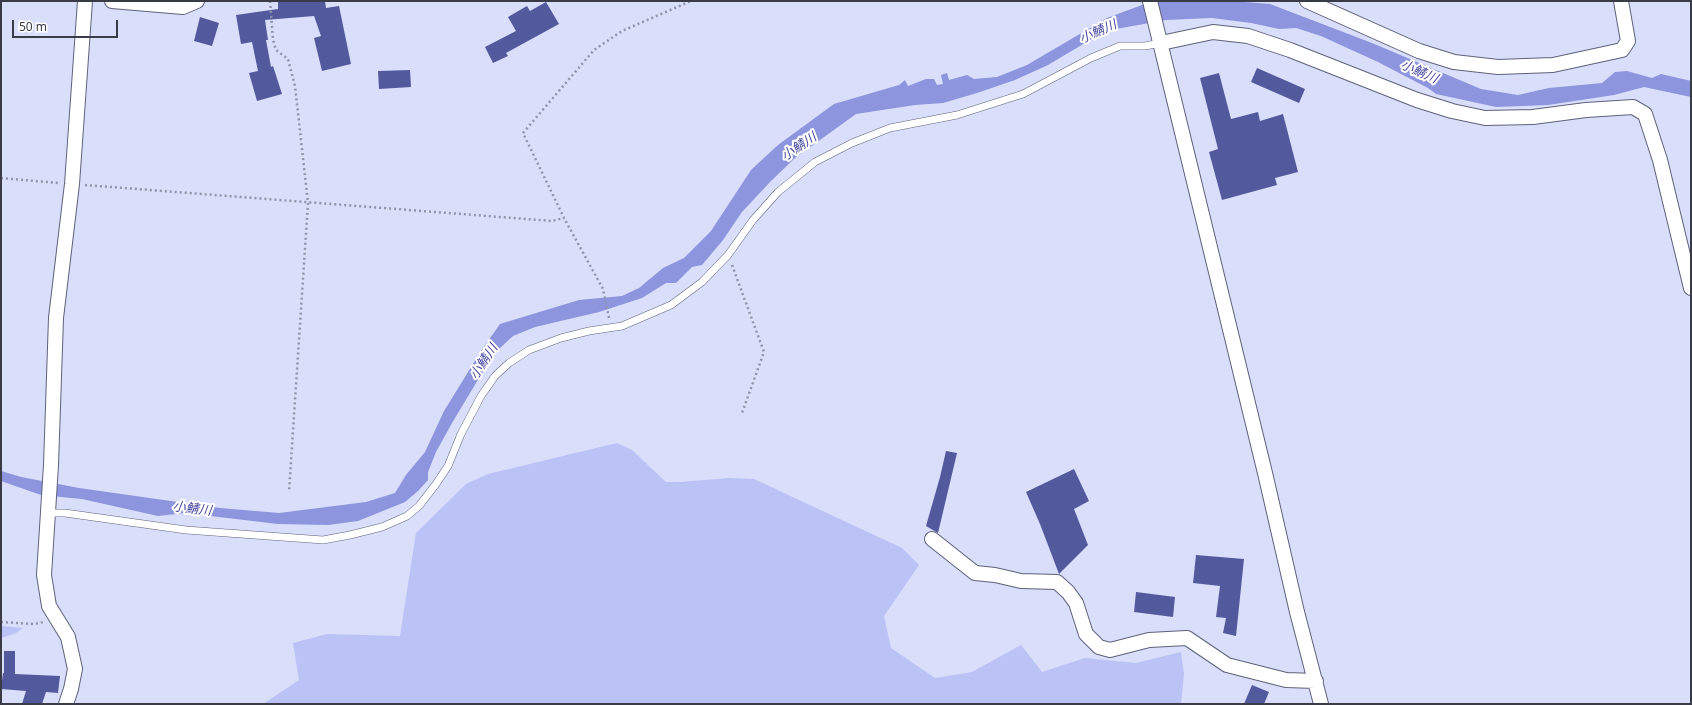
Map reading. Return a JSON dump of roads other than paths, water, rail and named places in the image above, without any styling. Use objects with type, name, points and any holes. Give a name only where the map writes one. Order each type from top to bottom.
[{"type":"street","points":[[66,704],[76,669],[68,637],[49,606],[44,575],[51,465],[56,318],[72,184],[85,1]]},
{"type":"street","points":[[112,1],[184,7],[197,1]]},
{"type":"street","points":[[1150,1],[1266,473],[1297,612],[1321,704]]},
{"type":"street","points":[[1307,1],[1419,52],[1454,62],[1498,67],[1554,65],[1622,50],[1628,41],[1621,1]]},
{"type":"street","points":[[1159,39],[1214,32],[1248,36],[1290,50],[1417,100],[1452,111],[1484,118],[1533,117],[1586,110],[1633,107],[1645,114],[1660,160],[1691,288]]},
{"type":"street","points":[[932,539],[975,574],[995,575],[1021,581],[1057,582],[1068,592],[1076,603],[1086,634],[1099,648],[1110,650],[1149,640],[1187,638],[1227,665],[1286,680],[1316,681]]},
{"type":"lane","points":[[47,510],[186,530],[323,540],[382,527],[407,516],[419,506],[448,466],[461,434],[481,396],[495,376],[509,363],[529,350],[560,338],[611,326],[622,326],[671,305],[702,282],[728,255],[753,220],[778,192],[815,162],[852,143],[890,128],[958,115],[1023,94],[1091,58],[1120,46],[1145,46],[1159,39]]},
{"type":"water","name":"小鯖川","points":[[1161,1],[1232,1],[1270,4],[1372,43],[1481,89],[1518,95],[1549,88],[1602,83],[1615,72],[1627,71],[1652,78],[1661,74],[1691,81],[1691,97],[1644,87],[1614,95],[1548,105],[1496,107],[1436,94],[1428,88],[1378,62],[1321,36],[1296,28],[1279,29],[1251,23],[1212,18],[1166,20],[1116,29],[1095,37],[1048,65],[1015,80],[977,93],[943,103],[915,105],[856,114],[795,158],[742,212],[723,240],[702,265],[692,267],[676,283],[666,283],[642,298],[599,312],[535,327],[513,336],[499,349],[485,368],[452,423],[436,452],[428,472],[428,480],[405,502],[358,521],[328,525],[278,524],[185,513],[158,516],[82,499],[41,495],[1,481],[1,471],[21,477],[79,488],[220,508],[279,513],[366,502],[395,493],[406,475],[425,452],[444,411],[481,351],[500,324],[579,300],[622,296],[639,288],[663,268],[684,258],[711,231],[751,170],[778,145],[834,104],[899,85],[905,80],[908,86],[926,79],[934,79],[937,85],[943,84],[941,75],[947,73],[949,80],[967,75],[974,79],[997,77],[1027,65],[1107,18],[1142,5]]}]
